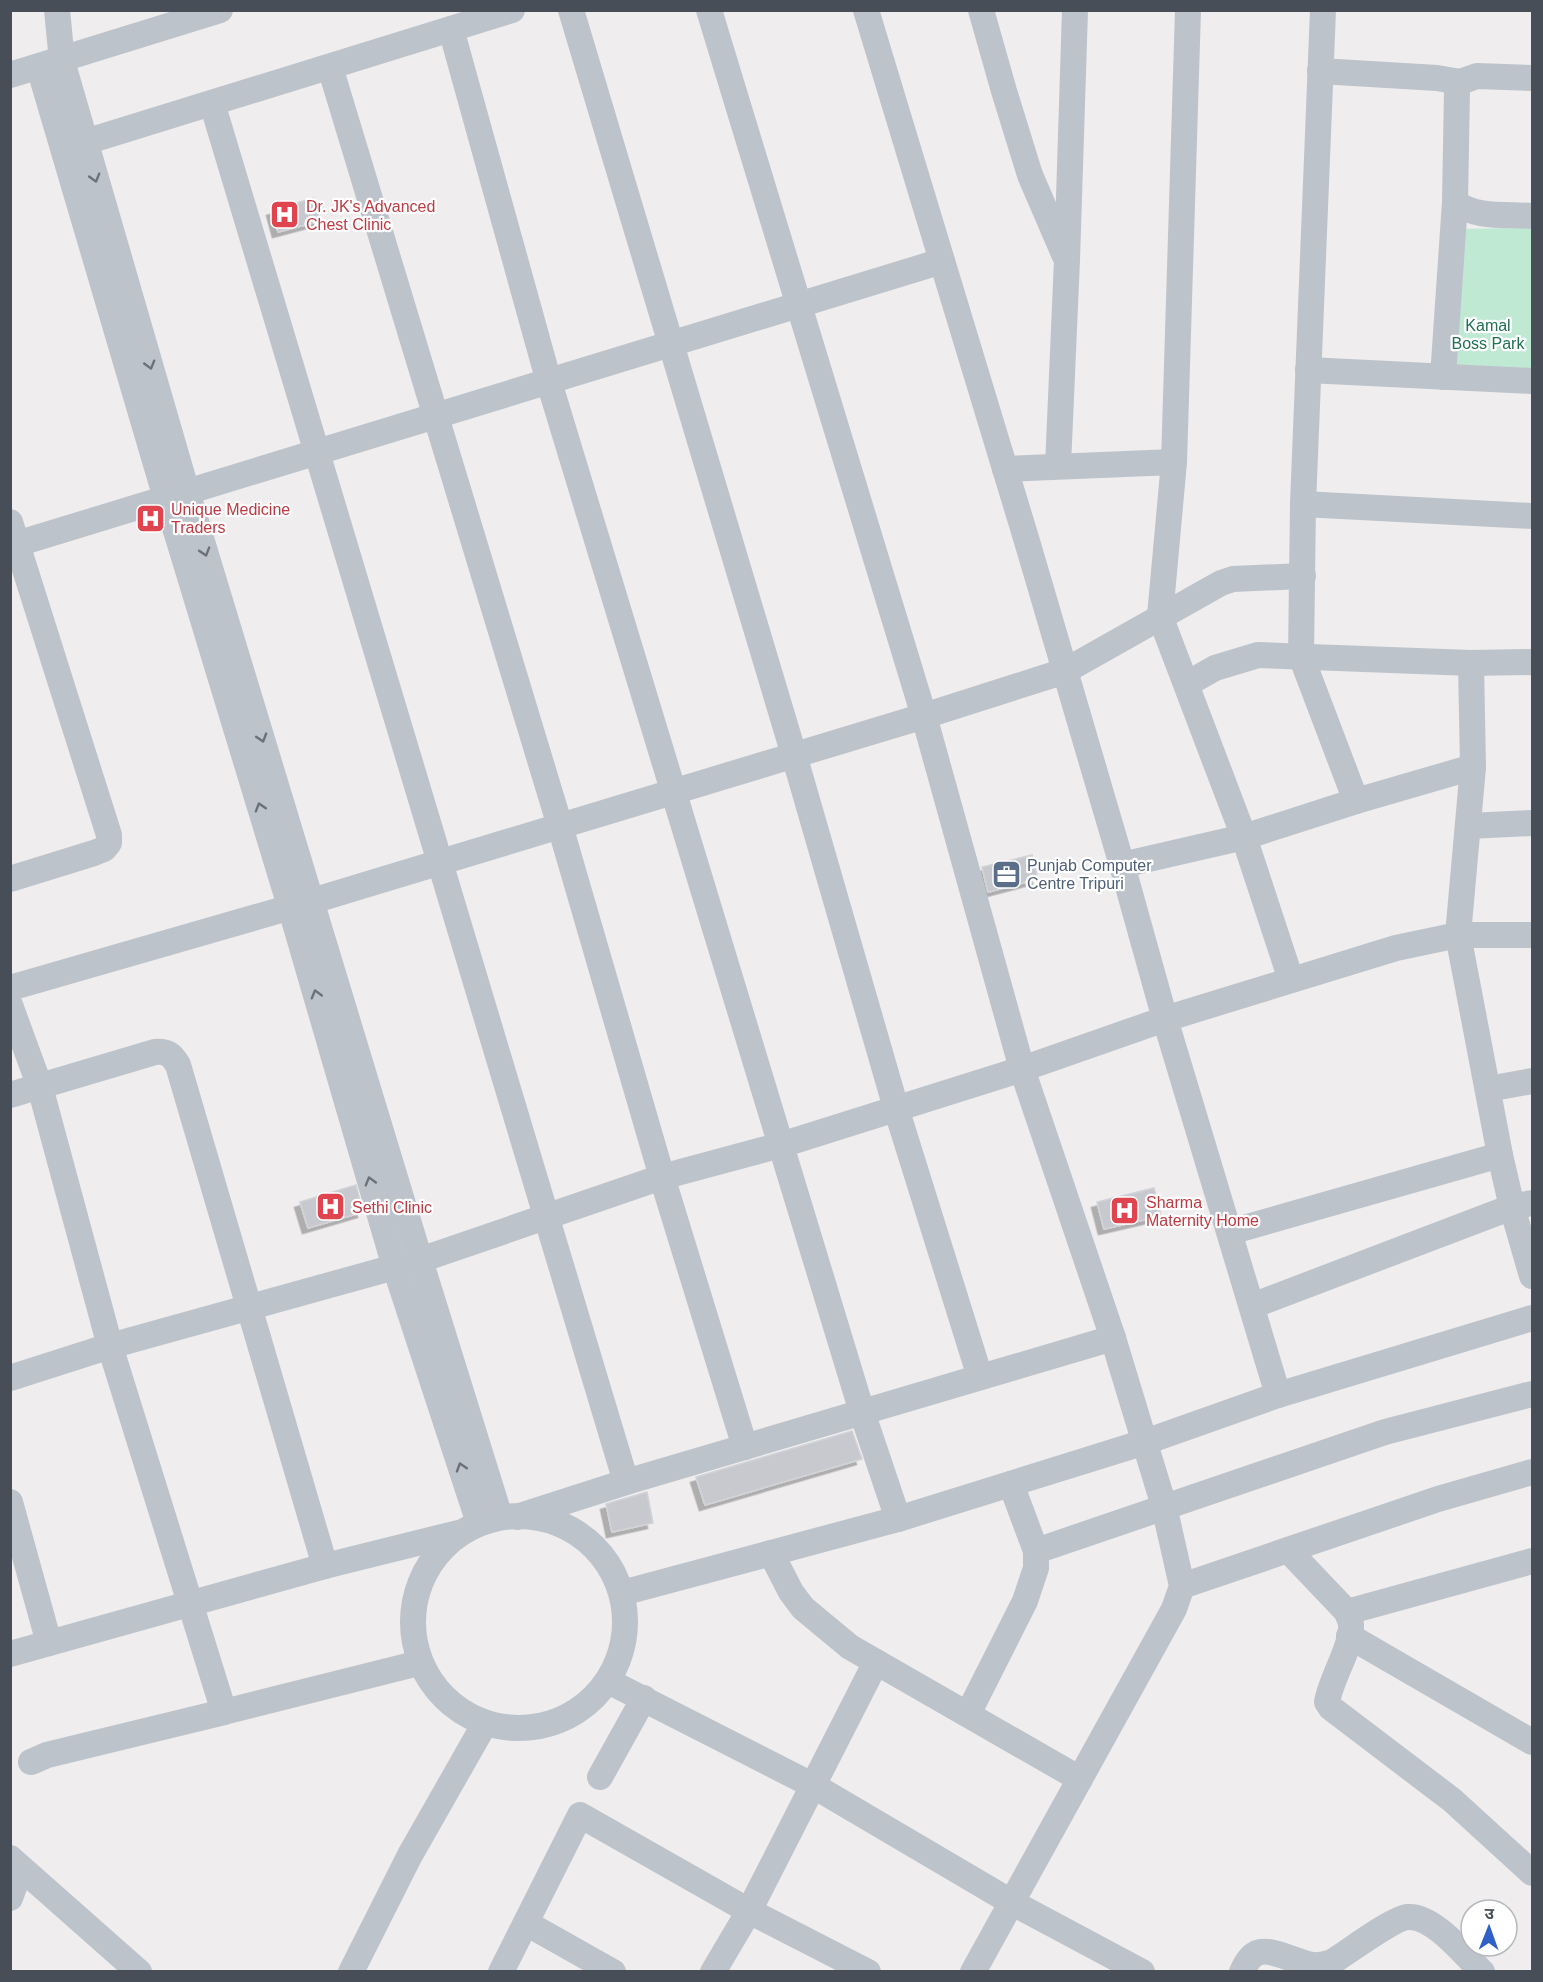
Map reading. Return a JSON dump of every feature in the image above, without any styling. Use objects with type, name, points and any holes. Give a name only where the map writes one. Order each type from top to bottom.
[{"type":"street","points":[[57,10],[50,64],[176,495],[301,903],[420,1260],[489,1522]]},
{"type":"street","points":[[10,75],[220,10]]},
{"type":"street","points":[[74,145],[512,10]]},
{"type":"street","points":[[571,10],[794,755],[896,1108],[980,1377]]},
{"type":"street","points":[[710,10],[924,716],[1022,1069],[1113,1338],[1145,1442],[1164,1506],[1182,1586],[1174,1609],[973,1971]]},
{"type":"street","points":[[866,10],[1005,469],[1165,1019],[1278,1395]]},
{"type":"street","points":[[981,10],[1030,175],[1067,260]]},
{"type":"street","points":[[1058,466],[1075,10]]},
{"type":"street","points":[[1188,10],[1174,462],[1160,616],[1244,837],[1291,980]]},
{"type":"street","points":[[1323,10],[1303,504],[1304,576],[1301,656],[1356,801]]},
{"type":"street","points":[[451,29],[549,382],[862,1412],[898,1519]]},
{"type":"street","points":[[330,67],[745,1447]]},
{"type":"street","points":[[1320,71],[1437,78],[1460,82],[1477,76],[1533,78]]},
{"type":"street","points":[[1443,377],[1455,202],[1457,90],[1460,82]]},
{"type":"street","points":[[212,103],[315,453],[626,1482]]},
{"type":"street","points":[[1455,202],[1474,213],[1533,216]]},
{"type":"street","points":[[10,879],[94,853],[104,849],[109,843],[109,835],[13,537],[176,495],[942,261]]},
{"type":"street","points":[[1308,370],[1533,381]]},
{"type":"street","points":[[1005,469],[1174,462]]},
{"type":"street","points":[[1303,504],[1533,516]]},
{"type":"street","points":[[10,988],[560,826],[1065,671],[1160,616],[1233,579],[1304,576]]},
{"type":"street","points":[[1187,684],[1215,668],[1258,656],[1471,663],[1533,662]]},
{"type":"street","points":[[1471,663],[1473,767],[1458,935],[1500,1155],[1522,1205],[1533,1276]]},
{"type":"street","points":[[1122,865],[1244,837],[1473,767]]},
{"type":"street","points":[[1468,826],[1533,823]]},
{"type":"street","points":[[301,903],[395,1267],[489,1522]]},
{"type":"street","points":[[10,1378],[110,1346],[420,1260],[662,1177],[781,1144],[1022,1069],[1165,1019],[1396,948],[1458,935],[1533,934]]},
{"type":"street","points":[[10,1005],[40,1087],[110,1346],[224,1712]]},
{"type":"street","points":[[10,1095],[155,1052],[165,1051],[172,1056],[178,1065],[325,1566]]},
{"type":"street","points":[[1488,1089],[1533,1081]]},
{"type":"street","points":[[1230,1232],[1500,1155]]},
{"type":"street","points":[[1252,1306],[1522,1205]]},
{"type":"street","points":[[622,1593],[898,1519],[1145,1442],[1278,1395],[1533,1318]]},
{"type":"street","points":[[10,1654],[489,1522],[1113,1338]]},
{"type":"street","points":[[1036,1551],[1384,1432],[1533,1394]]},
{"type":"street","points":[[1182,1586],[1438,1499],[1533,1473]]},
{"type":"street","points":[[968,1714],[1025,1601],[1036,1568],[1036,1551],[1011,1484]]},
{"type":"street","points":[[10,1502],[49,1643]]},
{"type":"street","points":[[535,1517],[564,1526],[590,1542],[609,1566],[622,1593],[626,1623],[623,1643],[621,1653],[608,1681],[585,1705],[556,1722],[523,1729],[484,1725],[460,1711],[436,1690],[419,1663],[411,1627],[416,1590],[434,1557],[489,1522],[535,1517]]},
{"type":"street","points":[[1288,1550],[1348,1624],[1533,1742]]},
{"type":"street","points":[[771,1553],[791,1592],[803,1608],[850,1647],[1080,1779]]},
{"type":"street","points":[[1348,1624],[1533,1561]]},
{"type":"street","points":[[1348,1624],[1329,1692],[1327,1702],[1331,1708],[1452,1800],[1533,1873]]},
{"type":"street","points":[[713,1971],[749,1911],[876,1662]]},
{"type":"street","points":[[31,1762],[46,1755],[419,1663]]},
{"type":"street","points":[[608,1681],[814,1786],[1011,1902],[1142,1971]]},
{"type":"street","points":[[600,1777],[644,1698]]},
{"type":"street","points":[[351,1971],[410,1855],[484,1725]]},
{"type":"street","points":[[501,1971],[580,1815],[749,1911],[868,1971]]},
{"type":"street","points":[[10,1898],[16,1863]]},
{"type":"street","points":[[16,1863],[139,1971]]},
{"type":"street","points":[[1242,1971],[1256,1953],[1265,1952],[1279,1954],[1311,1965],[1332,1962],[1395,1921],[1410,1916],[1432,1925],[1482,1971]]},
{"type":"street","points":[[526,1923],[613,1971]]},
{"type":"green space","name":"Kamal Boss Park","points":[[1532,228],[1532,381],[1443,377],[1447,229]]},
{"type":"building","points":[[314,198],[320,221],[278,232],[272,210]]},
{"type":"building","name":"Punjab Computer Centre Tripuri","points":[[1032,855],[1038,879],[988,892],[982,867]]},
{"type":"building","points":[[356,1185],[363,1212],[308,1228],[300,1202]]},
{"type":"building","points":[[1154,1188],[1161,1216],[1104,1229],[1097,1202]]},
{"type":"building","points":[[852,1431],[862,1459],[705,1505],[696,1477]]},
{"type":"building","points":[[647,1492],[653,1523],[612,1532],[606,1504]]},
{"type":"place","name":"Dr. JK's Advanced Chest Clinic","points":[[285,215]]},
{"type":"place","name":"Unique Medicine Traders","points":[[150,518]]},
{"type":"place","name":"Punjab Computer Centre Tripuri","points":[[1006,874]]},
{"type":"place","name":"Sethi Clinic","points":[[331,1207]]},
{"type":"place","name":"Sharma Maternity Home","points":[[1125,1211]]}]
